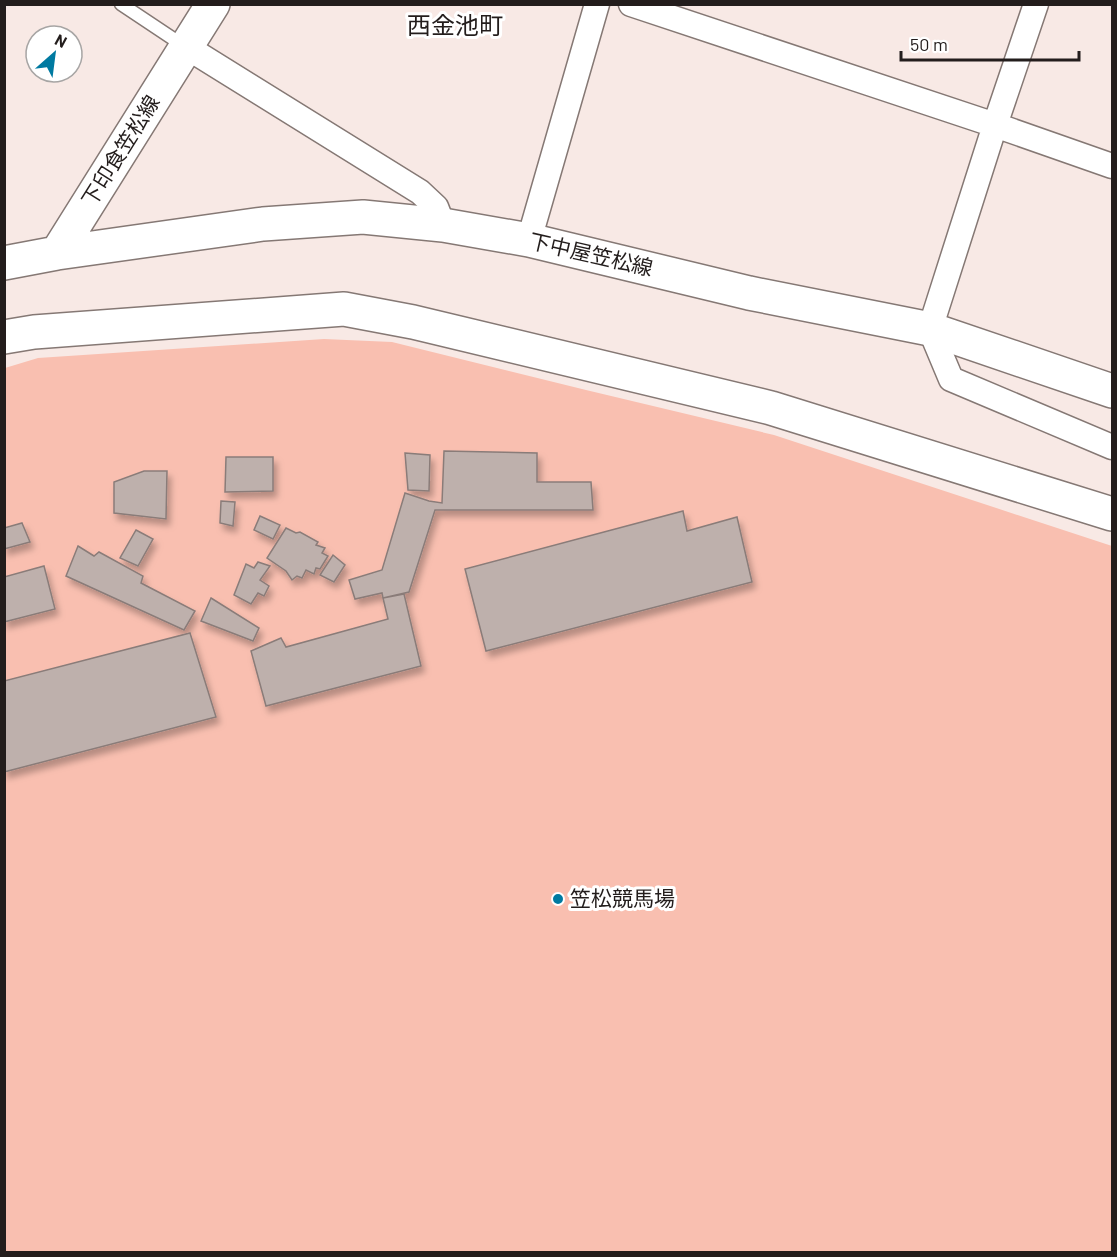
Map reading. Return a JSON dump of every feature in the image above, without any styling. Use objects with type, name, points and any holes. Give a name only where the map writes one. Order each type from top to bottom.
[{"type":"main road","name":"下印食笠松線","points":[[57,253],[213,4]]},
{"type":"main road","name":"下中屋笠松線","points":[[57,253],[263,224],[363,217],[443,225],[529,240],[749,293],[930,329],[1113,391]]},
{"type":"main road","points":[[4,263],[57,253]]},
{"type":"main road","points":[[4,337],[34,332],[344,309],[413,322],[771,408],[1113,514]]},
{"type":"street","points":[[529,240],[597,4]]},
{"type":"street","points":[[631,4],[1113,166]]},
{"type":"street","points":[[1036,4],[930,329],[951,379],[1113,447]]},
{"type":"street","points":[[185,46],[420,192],[436,207],[443,225]]},
{"type":"lane","points":[[121,4],[185,46]]},
{"type":"shaded area","name":"笠松競馬場","points":[[324,339],[392,342],[774,435],[1112,546],[1112,1252],[5,1252],[5,368],[38,358]]},
{"type":"building","points":[[444,451],[537,453],[537,482],[591,482],[593,510],[435,510],[409,592],[383,598],[382,593],[355,599],[349,580],[382,570],[405,493],[442,503]]},
{"type":"building","points":[[405,453],[430,455],[429,491],[408,490]]},
{"type":"building","points":[[226,457],[273,457],[273,491],[225,492]]},
{"type":"building","points":[[144,471],[167,471],[166,519],[114,513],[114,482]]},
{"type":"building","points":[[221,501],[235,502],[233,526],[220,523]]},
{"type":"building","points":[[683,511],[687,531],[737,517],[752,582],[486,651],[465,569]]},
{"type":"building","points":[[260,516],[280,525],[273,539],[254,530]]},
{"type":"building","points":[[22,523],[30,542],[4,549],[4,528]]},
{"type":"building","points":[[286,528],[296,533],[300,532],[318,542],[316,545],[325,548],[322,553],[328,556],[320,569],[316,568],[314,574],[306,570],[302,578],[297,576],[292,580],[286,571],[267,558]]},
{"type":"building","points":[[136,530],[153,539],[138,566],[120,558]]},
{"type":"building","points":[[78,546],[94,556],[99,552],[143,576],[141,583],[195,611],[184,630],[66,576]]},
{"type":"building","points":[[333,555],[345,565],[334,582],[320,575]]},
{"type":"building","points":[[258,562],[270,566],[260,580],[269,586],[264,596],[258,593],[251,604],[234,595],[246,564],[254,568]]},
{"type":"building","points":[[44,566],[55,609],[4,622],[4,577]]},
{"type":"building","points":[[404,594],[421,666],[266,706],[251,651],[281,638],[286,647],[388,619],[383,598]]},
{"type":"building","points":[[211,598],[259,628],[253,641],[201,621]]},
{"type":"building","points":[[190,633],[216,717],[4,772],[4,681]]},
{"type":"place","name":"笠松競馬場","points":[[558,899]]},
{"type":"district","name":"西金池町","points":[[455,26]]}]
